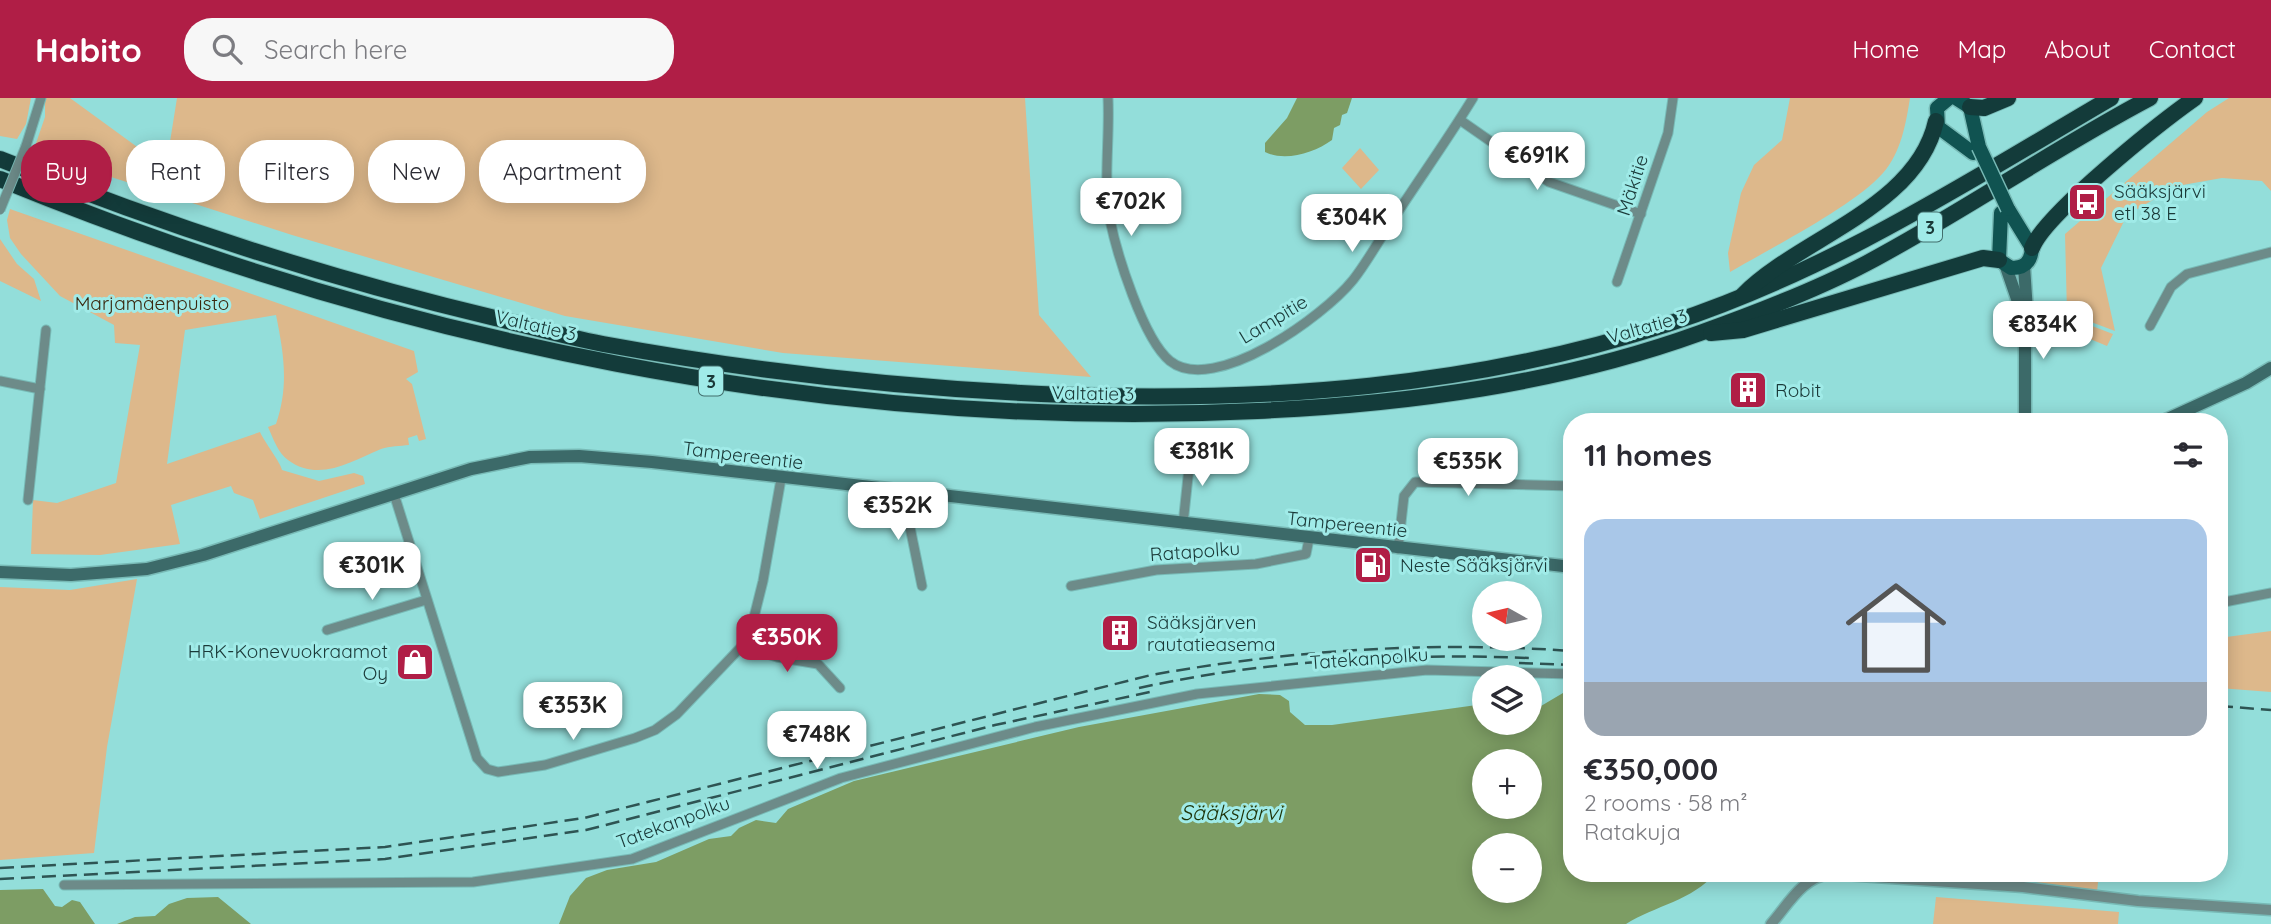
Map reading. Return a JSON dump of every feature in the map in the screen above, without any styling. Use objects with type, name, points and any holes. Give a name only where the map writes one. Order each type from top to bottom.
[{"type":"highway","points":[[1970,107],[1984,108],[2008,98]]},
{"type":"highway","name":"Valtatie 3","points":[[0,159],[248,250],[439,305],[602,344],[827,377],[954,391],[1192,397],[1385,384],[1461,374],[1557,355],[1656,328],[1739,299],[1830,260],[1883,233],[2111,98]]},
{"type":"highway","name":"Valtatie 3","points":[[0,179],[242,267],[435,323],[649,371],[891,404],[1045,413],[1191,415],[1374,404],[1518,381],[1698,334],[1860,267],[2150,98]]},
{"type":"highway","points":[[2032,248],[2047,224],[2146,135],[2195,98]]},
{"type":"highway","points":[[1739,299],[1757,280],[1821,242],[1915,167],[1928,148],[1936,111]]},
{"type":"highway","points":[[1698,334],[1742,330],[1983,258],[2003,264]]},
{"type":"main road","points":[[1949,98],[1941,103],[1936,111],[1942,131],[1976,150]]},
{"type":"main road","points":[[1956,98],[1970,107],[1976,150],[2004,211],[2032,248],[2031,259],[2024,266],[2027,310],[2025,413]]},
{"type":"main road","points":[[2004,211],[2003,264],[2025,322]]},
{"type":"main road","points":[[2003,264],[2024,266]]},
{"type":"main road","points":[[2181,413],[2246,383],[2271,368]]},
{"type":"main road","points":[[2246,383],[2271,378]]},
{"type":"main road","name":"Tampereentie","points":[[0,572],[71,575],[132,571],[203,555],[496,463],[561,455],[638,461],[1563,566]]},
{"type":"street","points":[[0,210],[26,146],[41,98]]},
{"type":"street","name":"Lampitie","points":[[1108,98],[1107,186],[1110,220],[1128,280],[1138,307],[1162,351],[1170,361],[1193,371],[1223,365],[1253,354],[1306,322],[1352,281],[1473,98]]},
{"type":"street","name":"Mäkitie","points":[[1617,282],[1668,133],[1673,98]]},
{"type":"street","points":[[1460,120],[1549,181],[1641,214]]},
{"type":"street","points":[[2150,326],[2171,287],[2187,274],[2271,252]]},
{"type":"street","points":[[28,500],[46,330]]},
{"type":"street","points":[[0,382],[40,390]]},
{"type":"street","points":[[1183,524],[1191,449]]},
{"type":"street","points":[[394,494],[477,758],[487,769],[498,772],[545,765],[655,730],[677,714],[741,646],[754,617],[781,479]]},
{"type":"street","points":[[1398,549],[1404,496],[1415,482],[1563,486]]},
{"type":"street","points":[[903,493],[922,586]]},
{"type":"street","name":"Ratapolku","points":[[1070,586],[1156,570],[1283,561],[1307,554],[1309,539]]},
{"type":"street","points":[[2228,601],[2271,593]]},
{"type":"street","points":[[327,631],[426,600]]},
{"type":"street","points":[[741,646],[777,657],[818,664],[841,688]]},
{"type":"street","name":"Tatekanpolku","points":[[64,885],[473,882],[526,876],[632,859],[841,778],[1035,727],[1184,696],[1323,678],[1427,670],[1563,674]]},
{"type":"street","points":[[1772,924],[1810,882]]},
{"type":"street","points":[[1955,882],[2138,901],[2271,910]]},
{"type":"street","points":[[2010,882],[2010,886]]},
{"type":"green space","points":[[0,98],[31,98],[26,124],[17,139],[0,136]]},
{"type":"green space","points":[[45,98],[70,98],[128,140],[126,182],[112,177],[112,140],[37,140],[45,117]]},
{"type":"green space","points":[[177,98],[1025,98],[1039,315],[1091,377],[783,353],[565,316],[192,203],[225,203],[225,140],[170,140]]},
{"type":"green space","points":[[1790,98],[1910,98],[1894,156],[1870,186],[1833,212],[1730,272],[1728,253],[1741,193],[1754,165],[1782,140]]},
{"type":"green space","points":[[2229,98],[2271,98],[2271,191],[2262,181],[2222,178],[2177,186],[2127,215],[2101,268],[2115,331],[2067,313],[2065,234],[2207,112]]},
{"type":"green space","points":[[1360,148],[1379,170],[1361,189],[1342,168]]},
{"type":"green space","name":"Marjamäenpuisto","points":[[10,209],[414,351],[418,372],[406,379],[412,384],[426,439],[419,441],[417,435],[408,438],[409,445],[381,449],[335,468],[312,470],[300,467],[281,453],[268,427],[276,424],[284,383],[276,315],[185,330],[167,464],[260,432],[282,470],[319,481],[354,473],[363,476],[365,484],[260,519],[253,500],[234,493],[231,486],[171,505],[180,544],[100,555],[31,554],[33,500],[57,503],[116,483],[140,345],[115,343],[114,325],[60,296],[21,254],[10,238],[7,220]]},
{"type":"green space","points":[[0,239],[17,264],[34,279],[41,301],[0,281]]},
{"type":"green space","points":[[2079,321],[2113,334],[2107,346],[2078,334]]},
{"type":"green space","points":[[137,579],[107,747],[94,853],[0,860],[0,587],[70,590]]},
{"type":"green space","points":[[2271,631],[2271,692],[2228,689],[2228,637]]},
{"type":"green space","points":[[2031,882],[2098,882],[2097,892]]},
{"type":"green space","points":[[1936,897],[2119,912],[2118,924],[1933,924]]},
{"type":"water","points":[[1297,98],[1352,98],[1347,113],[1342,115],[1340,125],[1334,128],[1332,140],[1325,145],[1299,155],[1281,156],[1265,152],[1265,143],[1287,118]]},
{"type":"water","name":"Sääksjärvi","points":[[1563,693],[1563,882],[1706,882],[1685,896],[1626,924],[559,924],[570,896],[586,878],[607,870],[656,862],[709,839],[731,836],[739,828],[756,820],[776,823],[788,809],[854,781],[1079,727],[1259,694],[1280,695],[1289,701],[1290,712],[1305,725],[1332,725],[1472,706],[1472,735],[1542,735],[1542,705]]},
{"type":"water","points":[[43,889],[55,906],[62,907],[72,900],[80,902],[95,924],[0,924],[0,890]]},
{"type":"water","points":[[218,897],[251,924],[117,924],[135,917],[155,916],[169,904],[187,898]]},
{"type":"railway","points":[[0,868],[385,847],[584,818],[1151,675],[1203,666],[1361,650],[1466,647],[1563,650]]},
{"type":"railway","points":[[1139,688],[1235,671],[1333,661],[1432,657],[1529,658]]},
{"type":"railway","points":[[1519,663],[1563,665]]},
{"type":"railway","points":[[0,879],[385,859],[586,830],[995,725],[1150,692]]},
{"type":"railway","points":[[2228,707],[2271,710]]},
{"type":"place","name":"Sääksjärvi etl 38 E","points":[[2087,202]]},
{"type":"place","name":"Robit","points":[[1748,390]]},
{"type":"place","name":"Neste Sääksjärvi","points":[[1373,565]]},
{"type":"place","name":"Sääksjärven rautatieasema","points":[[1120,633]]},
{"type":"place","name":"HRK-Konevuokraamot Oy","points":[[415,662]]}]
